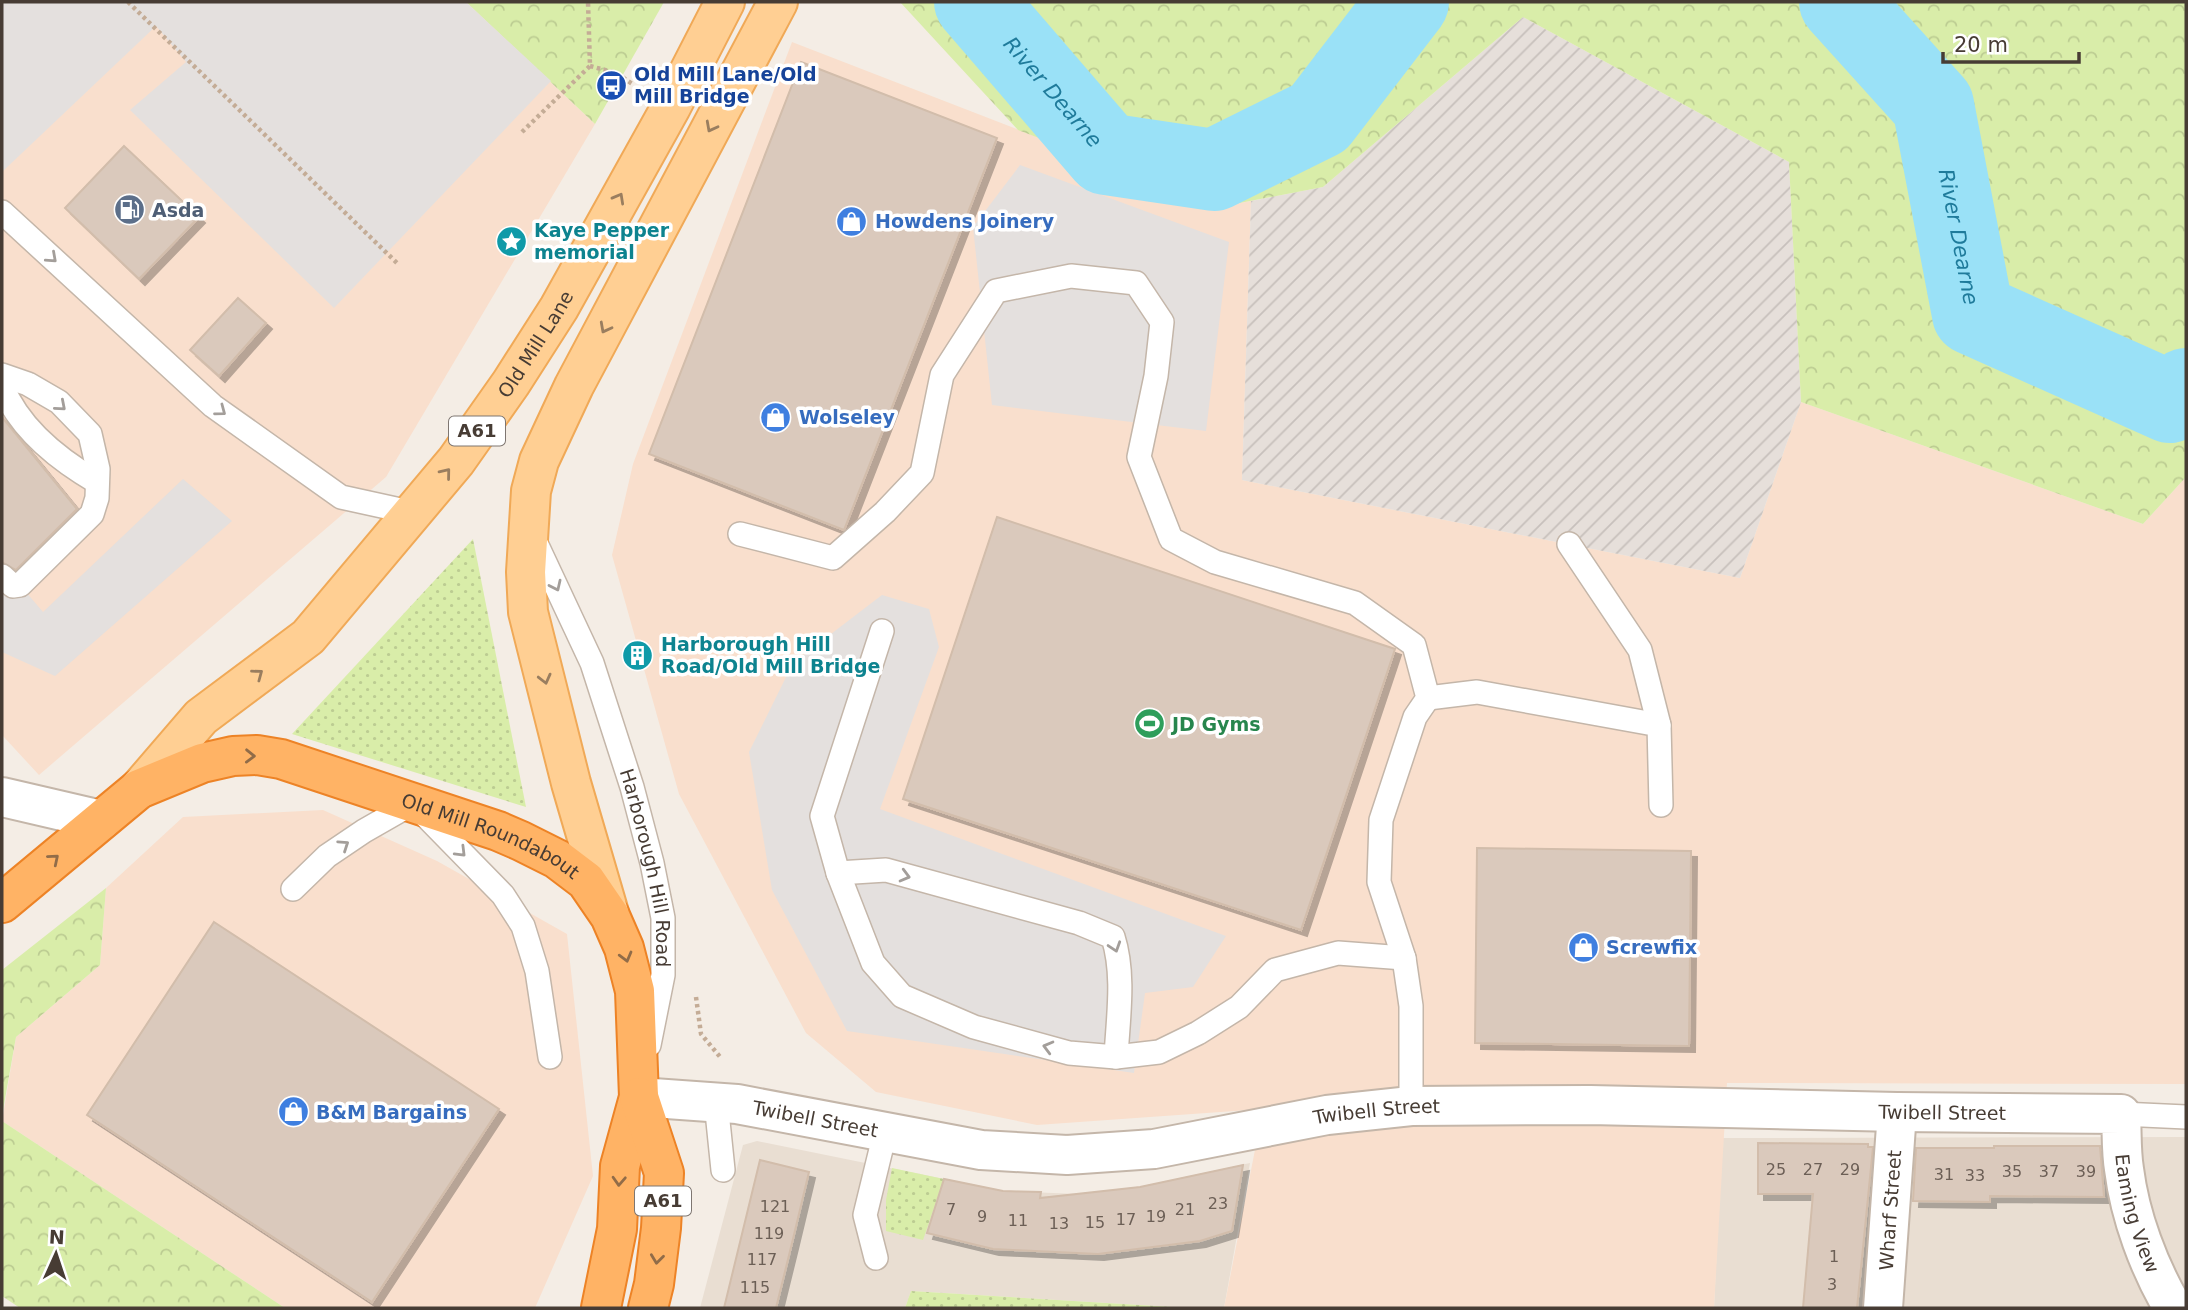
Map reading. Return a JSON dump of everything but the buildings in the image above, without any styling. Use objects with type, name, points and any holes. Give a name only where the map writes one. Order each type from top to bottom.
[{"type":"highway","name":"Old Mill Roundabout","points":[[2,903],[139,789],[202,762],[233,756],[257,755],[281,759],[498,831],[557,859],[586,881],[610,916],[624,948],[635,991],[639,1097],[620,1166],[617,1229],[601,1308]]},
{"type":"highway","name":"Harborough Hill Road","points":[[639,1097],[664,1173],[661,1228],[648,1308]]},
{"type":"main road","name":"Old Mill Lane","points":[[139,789],[201,717],[307,637],[456,461],[511,383],[559,307],[671,107],[724,2]]},
{"type":"main road","points":[[610,916],[570,783],[528,612],[526,572],[529,508],[539,461],[573,386],[778,2]]},
{"type":"street","points":[[2,797],[101,820]]},
{"type":"street","name":"Twibell Street","points":[[639,1097],[716,1102],[762,1109],[981,1150],[1067,1155],[1154,1149],[1327,1115],[1411,1106],[1604,1106],[2122,1114]]},
{"type":"street","name":"Wharf Street","points":[[1883,1308],[1897,1112]]},
{"type":"street","name":"Eaming View","points":[[2122,1114],[2124,1169],[2138,1232],[2166,1301]]},
{"type":"lane","points":[[2,212],[229,417],[341,497],[414,513]]},
{"type":"lane","points":[[740,534],[833,558],[885,512],[922,474],[942,375],[996,291],[1071,276],[1136,283],[1162,321],[1156,376],[1139,457],[1171,539],[1215,562],[1356,603],[1414,645],[1428,698],[1415,718],[1381,820],[1379,882],[1404,958],[1411,1006],[1411,1106]]},
{"type":"lane","points":[[2,375],[28,384],[59,402],[90,435],[98,469],[92,514],[20,585],[13,586],[2,576]]},
{"type":"lane","points":[[2,386],[29,428],[54,454],[97,482]]},
{"type":"lane","name":"Harborough Hill Road","points":[[529,508],[592,663],[632,787],[663,918],[663,975],[639,1097]]},
{"type":"lane","points":[[1569,544],[1640,650],[1659,725],[1661,805]]},
{"type":"lane","points":[[881,631],[822,816],[838,873],[873,963],[902,996],[974,1027],[1069,1053],[1116,1057],[1159,1052],[1198,1033],[1239,1007],[1275,970],[1338,953],[1404,958]]},
{"type":"lane","points":[[1428,698],[1477,692],[1659,725]]},
{"type":"lane","points":[[292,889],[327,856],[413,803],[503,895],[523,926],[537,971],[550,1057]]},
{"type":"lane","points":[[838,873],[886,870],[1079,923],[1113,937],[1119,954],[1116,1057]]},
{"type":"lane","points":[[716,1102],[723,1170]]},
{"type":"lane","points":[[2122,1114],[2186,1117]]},
{"type":"lane","points":[[876,1258],[865,1215],[885,1133]]},
{"type":"path","points":[[128,2],[397,263]]},
{"type":"path","points":[[522,132],[590,66],[588,2]]},
{"type":"path","points":[[590,66],[615,72],[644,91]]},
{"type":"shaded area","points":[[2,2],[466,2],[595,124],[386,477],[39,775],[2,735]]},
{"type":"shaded area","points":[[2,2],[466,2],[551,81],[334,308],[130,110],[186,62],[156,26],[2,172]]},
{"type":"shaded area","points":[[1523,17],[1789,162],[1801,402],[1740,578],[1242,480],[1251,201],[1323,187]]},
{"type":"shaded area","points":[[792,42],[1218,207],[1251,201],[1242,480],[1740,578],[1801,402],[2143,524],[2186,477],[2186,1084],[1727,1083],[1714,1308],[1224,1308],[1263,1109],[1037,1125],[876,1092],[806,1033],[679,794],[612,555],[633,464]]},
{"type":"shaded area","points":[[1020,165],[1229,242],[1206,431],[992,405],[973,227]]},
{"type":"shaded area","points":[[183,479],[232,521],[55,676],[2,652],[2,564],[43,612]]},
{"type":"shaded area","points":[[882,595],[929,609],[939,647],[880,809],[1226,936],[1193,987],[1145,993],[1134,1073],[847,1031],[772,890],[749,752],[793,663]]},
{"type":"shaded area","points":[[323,810],[437,861],[567,934],[593,1176],[535,1308],[285,1308],[2,1121],[16,1037],[100,965],[106,888],[183,817]]},
{"type":"shaded area","points":[[2186,1137],[2186,1308],[1714,1308],[1722,1138]]},
{"type":"shaded area","points":[[757,1141],[1003,1191],[1078,1194],[1140,1187],[1250,1163],[1224,1308],[911,1291],[905,1308],[700,1308],[743,1145]]},
{"type":"green space","points":[[466,2],[664,2],[595,124]]},
{"type":"green space","points":[[900,2],[2186,2],[2186,477],[2143,524],[1801,402],[1789,162],[1523,17],[1323,187],[1219,207],[1018,130]]},
{"type":"green space","points":[[473,539],[526,807],[292,734]]},
{"type":"green space","points":[[106,888],[100,965],[16,1037],[2,1116],[2,970]]},
{"type":"green space","points":[[2,1121],[285,1308],[20,1308],[2,1296]]},
{"type":"green space","points":[[892,1168],[944,1179],[923,1240],[886,1231],[886,1200]]},
{"type":"green space","points":[[911,1291],[1189,1308],[905,1308]]},
{"type":"waterway","name":"River Dearne","points":[[975,2],[1106,154],[1214,170],[1319,118],[1408,2]]},
{"type":"waterway","name":"River Dearne","points":[[1840,2],[1933,105],[1973,314],[2170,402],[2186,389]]},
{"type":"place","name":"Old Mill Lane/Old Mill Bridge","points":[[611,85]]},
{"type":"place","name":"Asda","points":[[129,210]]},
{"type":"place","name":"Howdens Joinery","points":[[852,221]]},
{"type":"place","name":"Kaye Pepper memorial","points":[[511,241]]},
{"type":"place","name":"Wolseley","points":[[776,417]]},
{"type":"place","name":"Harborough Hill Road/Old Mill Bridge","points":[[638,655]]},
{"type":"place","name":"JD Gyms","points":[[1149,724]]},
{"type":"place","name":"Screwfix","points":[[1583,947]]},
{"type":"place","name":"B&M Bargains","points":[[293,1112]]}]
